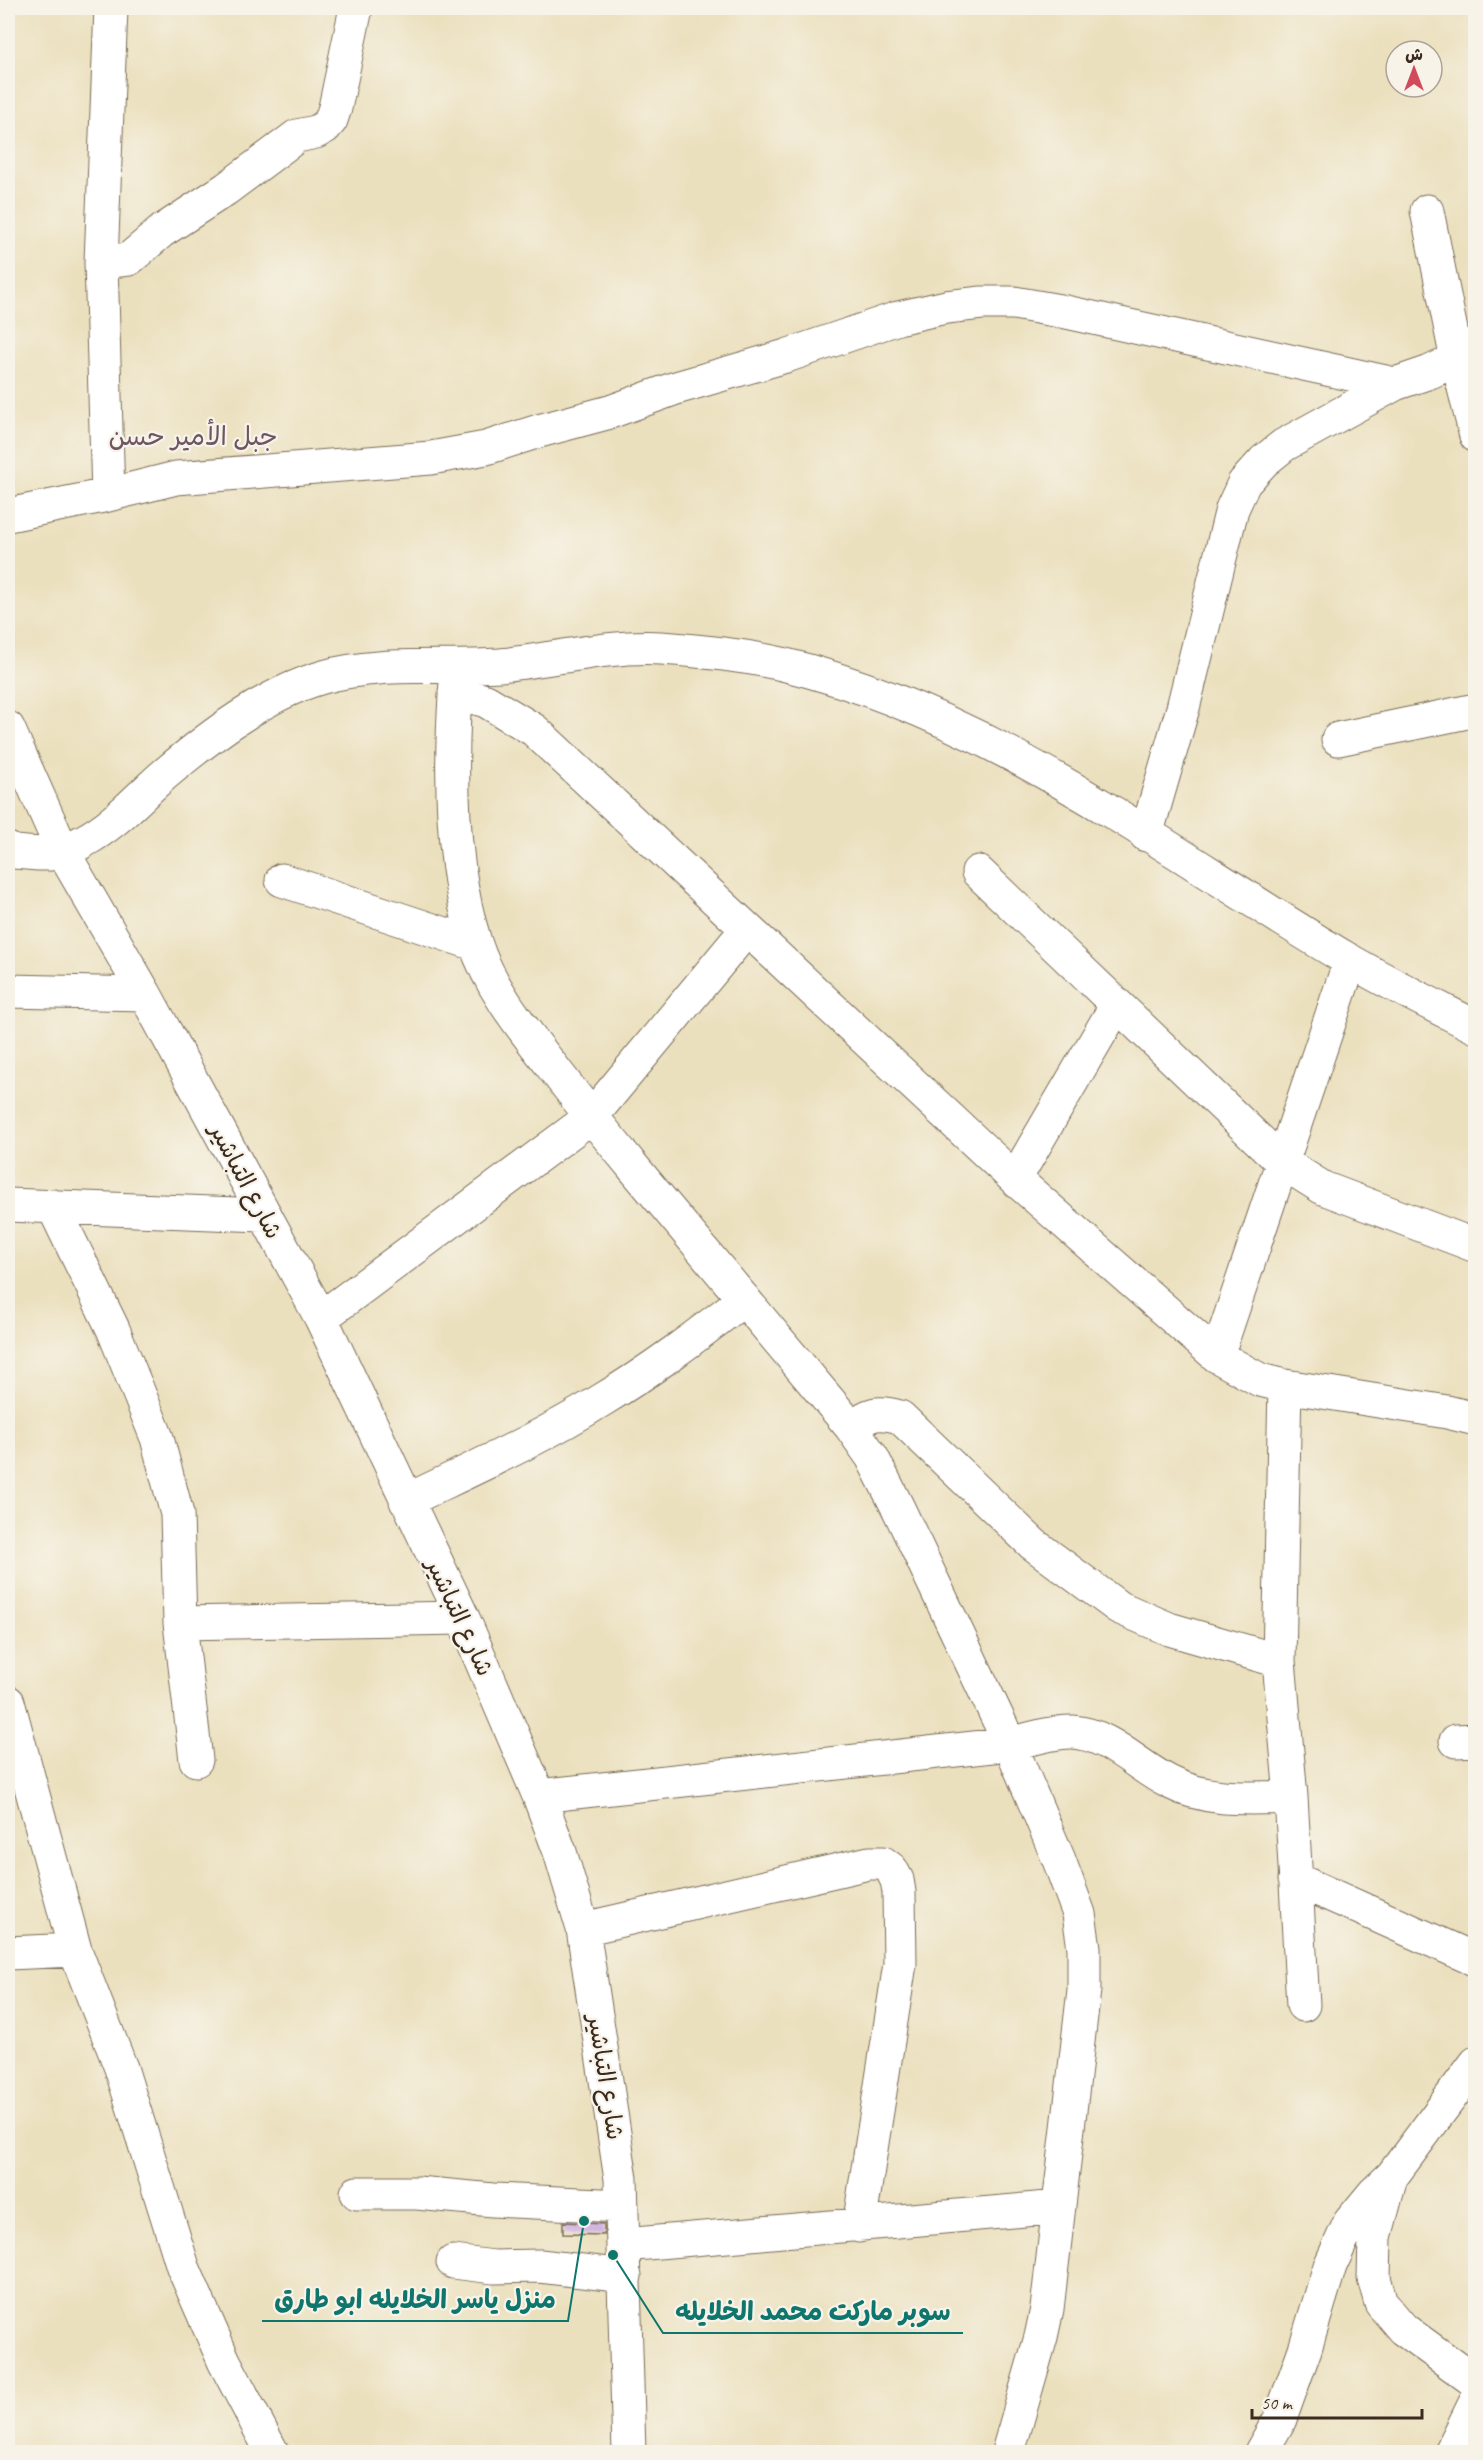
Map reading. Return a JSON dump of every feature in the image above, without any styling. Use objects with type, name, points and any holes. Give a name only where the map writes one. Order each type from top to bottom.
[{"type":"street","points":[[108,495],[101,262],[111,8]]},
{"type":"street","points":[[101,262],[129,259],[162,231],[226,189],[297,136],[316,132],[325,127],[331,120],[335,108],[356,8]]},
{"type":"street","points":[[1427,211],[1466,355],[1476,436]]},
{"type":"street","points":[[8,515],[108,495],[176,478],[431,458],[486,448],[610,412],[676,388],[786,356],[898,318],[982,303],[1014,303],[1066,312],[1395,384]]},
{"type":"street","points":[[1146,835],[1183,708],[1232,509],[1244,483],[1264,460],[1284,445],[1395,384],[1466,355]]},
{"type":"street","points":[[456,680],[507,664],[604,649],[658,648],[722,654],[781,664],[869,691],[971,734],[1061,782],[1350,961],[1476,1027]]},
{"type":"street","points":[[10,851],[63,852],[105,829],[165,774],[215,735],[262,704],[321,678],[349,672],[390,668],[456,680],[534,730],[1015,1179],[1217,1356],[1260,1380],[1476,1419]]},
{"type":"street","points":[[456,680],[455,844],[464,903],[475,944],[492,981],[520,1025],[591,1117],[851,1427],[886,1481],[1010,1744],[1075,1903],[1084,1948],[1083,1990],[1059,2207],[1041,2337],[1008,2452]]},
{"type":"street","points":[[1338,739],[1476,710]]},
{"type":"street","name":"شارع التباشير","points":[[8,728],[63,852],[145,994],[321,1318],[463,1618],[539,1796],[560,1852],[583,1929],[621,2179],[629,2452]]},
{"type":"street","points":[[978,872],[1283,1163],[1323,1188],[1476,1245]]},
{"type":"street","points":[[282,880],[475,944]]},
{"type":"street","points":[[321,1318],[591,1117],[747,929]]},
{"type":"street","points":[[1217,1356],[1350,961]]},
{"type":"street","points":[[8,991],[145,994]]},
{"type":"street","points":[[1015,1179],[1116,1006]]},
{"type":"street","points":[[8,1204],[264,1215]]},
{"type":"street","points":[[53,1206],[113,1329],[158,1438],[177,1514],[180,1623],[196,1760]]},
{"type":"street","points":[[406,1501],[499,1456],[599,1402],[646,1372],[744,1299]]},
{"type":"street","points":[[1285,1386],[1280,1661],[1291,1797],[1303,2006]]},
{"type":"street","points":[[851,1427],[871,1414],[890,1414],[900,1417],[1033,1544],[1118,1606],[1169,1629],[1280,1661]]},
{"type":"street","points":[[180,1623],[463,1618]]},
{"type":"street","points":[[8,1702],[75,1950],[121,2068],[183,2267],[224,2361],[272,2452]]},
{"type":"street","points":[[539,1796],[1010,1744],[1071,1732],[1095,1737],[1170,1783],[1202,1794],[1240,1798],[1291,1797]]},
{"type":"street","points":[[583,1929],[869,1863],[883,1863],[891,1869],[897,1880],[899,1892],[900,1964],[859,2226]]},
{"type":"street","points":[[1294,1879],[1476,1960]]},
{"type":"street","points":[[8,1953],[75,1950]]},
{"type":"street","points":[[1262,2452],[1280,2419],[1305,2349],[1330,2266],[1350,2222],[1374,2193],[1392,2176],[1476,2063]]},
{"type":"street","points":[[1392,2176],[1374,2237],[1374,2278],[1381,2303],[1403,2329],[1476,2382]]},
{"type":"street","points":[[357,2193],[417,2193],[493,2200],[622,2206]]},
{"type":"street","points":[[453,2262],[494,2267],[625,2261],[859,2226],[1059,2207]]},
{"type":"street","points":[[1451,2452],[1476,2401]]},
{"type":"building","points":[[563,2222],[604,2224],[604,2235],[563,2234]]},
{"type":"place","name":"منزل ياسر الخلايله ابو طارق","points":[[584,2221]]},
{"type":"place","name":"سوبر ماركت محمد الخلايله","points":[[613,2255]]},
{"type":"district","name":"جبل الأمير حسن","points":[[193,436]]}]
